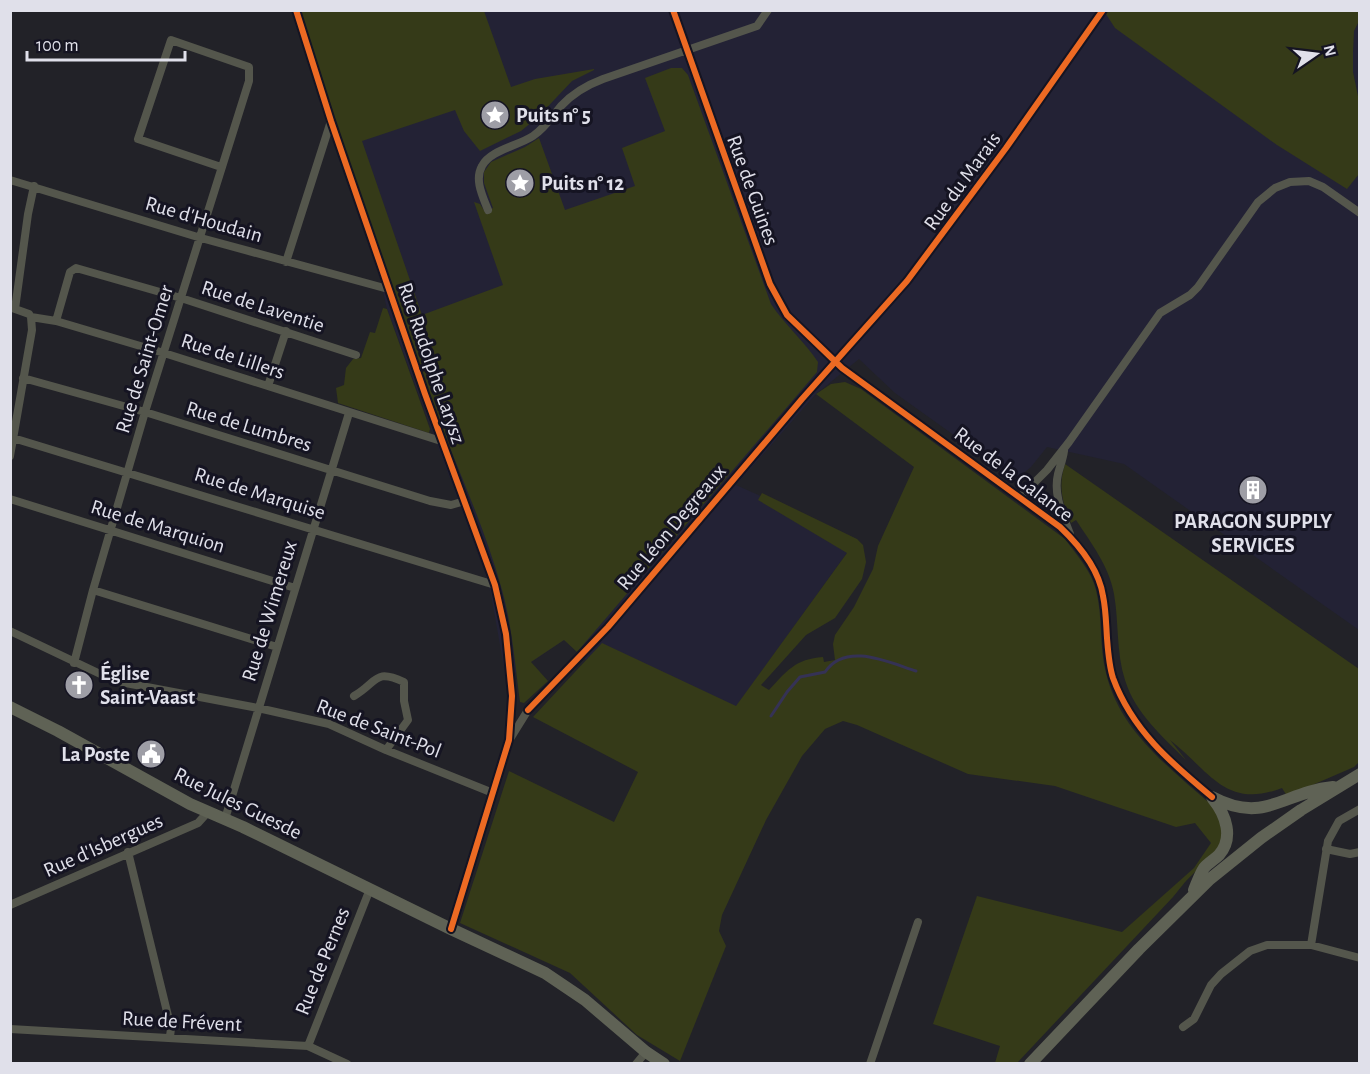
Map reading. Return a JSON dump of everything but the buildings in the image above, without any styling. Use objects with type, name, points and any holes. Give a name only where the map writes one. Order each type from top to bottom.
[{"type":"street","name":"Rue Rudolphe Larysz","points":[[296,10],[388,289],[441,441],[495,585],[506,634],[512,711],[511,730]]},
{"type":"street","name":"Rue de Guines","points":[[673,10],[744,215],[778,302],[797,326],[836,361]]},
{"type":"street","points":[[488,210],[479,183],[479,175],[485,161],[534,135],[575,93],[587,85],[757,26],[768,10]]},
{"type":"street","name":"Rue du Marais","points":[[836,361],[907,281],[939,240],[1103,10]]},
{"type":"street","name":"Rue de Saint-Omer","points":[[74,663],[145,412],[249,81],[249,67],[171,40],[138,139],[221,167]]},
{"type":"street","points":[[286,262],[331,121]]},
{"type":"street","name":"Rue d'Houdain","points":[[10,180],[201,238],[388,289]]},
{"type":"street","points":[[1020,498],[1065,447],[1160,313],[1198,288],[1258,202],[1275,188],[1290,182],[1309,181],[1323,187],[1359,213]]},
{"type":"street","points":[[13,308],[34,186]]},
{"type":"street","name":"Rue de Laventie","points":[[56,321],[70,272],[76,268],[181,298],[356,355]]},
{"type":"street","name":"Rue de Lillers","points":[[13,308],[29,314],[32,318],[56,321],[164,353],[441,441]]},
{"type":"street","points":[[10,456],[32,330],[32,318]]},
{"type":"street","points":[[268,386],[286,331]]},
{"type":"street","name":"Rue de la Galance","points":[[836,361],[842,368],[1071,537],[1087,558],[1098,579],[1103,596],[1110,664],[1121,698],[1135,722],[1152,743],[1172,764],[1212,797]]},
{"type":"street","name":"Rue Léon Degreaux","points":[[509,740],[522,723],[528,710],[608,627],[836,361]]},
{"type":"street","name":"Rue de Lumbres","points":[[23,378],[145,412],[430,501],[451,505],[465,501]]},
{"type":"street","name":"Rue de Wimereux","points":[[225,819],[349,413]]},
{"type":"street","name":"Rue de Marquise","points":[[14,438],[495,585]]},
{"type":"street","points":[[1065,447],[1057,476],[1057,489],[1058,499],[1071,537]]},
{"type":"street","name":"Rue de Marquion","points":[[10,499],[295,588]]},
{"type":"street","points":[[93,591],[277,646]]},
{"type":"street","name":"Rue de Saint-Pol","points":[[10,631],[115,681],[329,724],[386,750],[493,793]]},
{"type":"street","points":[[354,696],[367,688],[377,677],[389,675],[404,682],[404,701],[408,720],[386,750]]},
{"type":"street","name":"Rue Jules Guesde","points":[[10,707],[207,813],[225,819],[545,973],[585,1000],[646,1052],[664,1064]]},
{"type":"street","points":[[512,711],[528,710]]},
{"type":"street","name":"Rue Léon Degreaux","points":[[451,929],[511,730]]},
{"type":"street","points":[[1030,1063],[1210,879],[1261,838],[1337,786],[1359,774]]},
{"type":"street","points":[[1212,797],[1236,807],[1260,808],[1285,801],[1313,789],[1337,786]]},
{"type":"street","points":[[1191,897],[1204,869],[1220,854],[1227,837],[1226,820],[1212,797]]},
{"type":"street","points":[[1311,945],[1326,849],[1331,834],[1339,821],[1359,810]]},
{"type":"street","name":"Rue d'Isbergues","points":[[10,905],[198,823],[207,813]]},
{"type":"street","points":[[1326,849],[1350,854],[1359,852]]},
{"type":"street","points":[[128,852],[171,1028],[170,1037]]},
{"type":"street","name":"Rue de Pernes","points":[[308,1046],[370,889]]},
{"type":"street","points":[[870,1064],[918,922]]},
{"type":"street","points":[[1183,1027],[1194,1019],[1211,985],[1250,951],[1267,945],[1311,945],[1359,958]]},
{"type":"street","name":"Rue de Frévent","points":[[10,1029],[308,1046],[347,1064]]},
{"type":"street","points":[[636,1064],[646,1052]]},
{"type":"shaded area","points":[[291,11],[1104,11],[1347,188],[1359,174],[1359,630],[1124,464],[1047,447],[1031,467],[1019,477],[1000,468],[895,393],[859,359],[816,394],[736,485],[857,539],[736,707],[603,644],[586,660],[564,640],[506,679],[491,594],[484,570],[387,309],[380,279]]},
{"type":"shaded area","points":[[1359,21],[1359,101],[1353,72],[1353,52],[1354,31]]},
{"type":"green space","points":[[301,11],[484,11],[511,87],[535,79],[594,69],[572,81],[538,117],[521,131],[480,151],[464,131],[455,110],[362,141],[422,315],[503,285],[474,202],[480,204],[485,212],[493,208],[484,183],[484,172],[491,162],[539,138],[565,210],[635,186],[622,148],[665,131],[645,78],[671,68],[682,68],[688,75],[771,304],[818,362],[817,372],[577,652],[564,640],[531,662],[548,681],[524,703],[520,702],[508,617],[494,564],[435,411],[377,245]]},
{"type":"green space","points":[[1104,11],[1359,11],[1359,21],[1354,31],[1353,72],[1359,101],[1359,174],[1347,189],[1277,145],[1115,28]]},
{"type":"green space","points":[[383,308],[387,309],[430,429],[429,433],[338,403],[336,388],[344,385],[346,368],[353,359],[361,358],[370,332],[375,333]]},
{"type":"green space","points":[[845,382],[861,389],[1065,539],[1083,563],[1094,583],[1100,611],[1102,652],[1106,673],[1123,713],[1149,748],[1214,807],[1223,829],[1219,846],[1214,853],[1017,1063],[995,1063],[1000,1046],[933,1024],[977,896],[1122,932],[1194,868],[1211,843],[1195,823],[1176,827],[1055,786],[968,774],[843,721],[825,729],[802,756],[766,820],[722,915],[719,931],[726,946],[680,1061],[637,1035],[570,973],[460,923],[509,771],[614,822],[638,772],[533,717],[602,643],[736,706],[847,553],[758,500],[762,493],[857,539],[863,545],[866,562],[862,579],[835,618],[806,635],[761,685],[769,690],[792,667],[805,660],[823,657],[824,662],[835,660],[833,644],[835,635],[854,607],[873,569],[878,546],[914,467],[816,394],[831,384]]},
{"type":"green space","points":[[1065,464],[1359,669],[1359,762],[1354,767],[1287,796],[1282,788],[1246,794],[1219,784],[1170,740],[1186,760],[1159,733],[1143,714],[1125,680],[1120,659],[1112,584],[1104,564],[1076,520],[1071,523],[1063,501],[1061,487]]},
{"type":"waterway","points":[[771,716],[800,677],[825,672],[834,663],[844,658],[869,657],[916,671]]},
{"type":"cycle path","points":[[296,10],[331,121],[425,394],[495,585],[506,634],[512,696],[509,740],[451,929]]},
{"type":"cycle path","points":[[673,10],[770,284],[787,315],[842,368],[1060,527],[1075,542],[1093,567],[1101,586],[1111,669],[1121,697],[1154,744],[1212,797]]},
{"type":"cycle path","points":[[528,710],[608,627],[802,399],[907,281],[1006,148],[1103,10]]},
{"type":"place","name":"Puits n° 5","points":[[495,115]]},
{"type":"place","name":"Puits n° 12","points":[[520,183]]},
{"type":"place","name":"PARAGON SUPPLY SERVICES","points":[[1253,490]]},
{"type":"place","name":"Église Saint-Vaast","points":[[79,685]]},
{"type":"place","name":"La Poste","points":[[151,754]]}]
